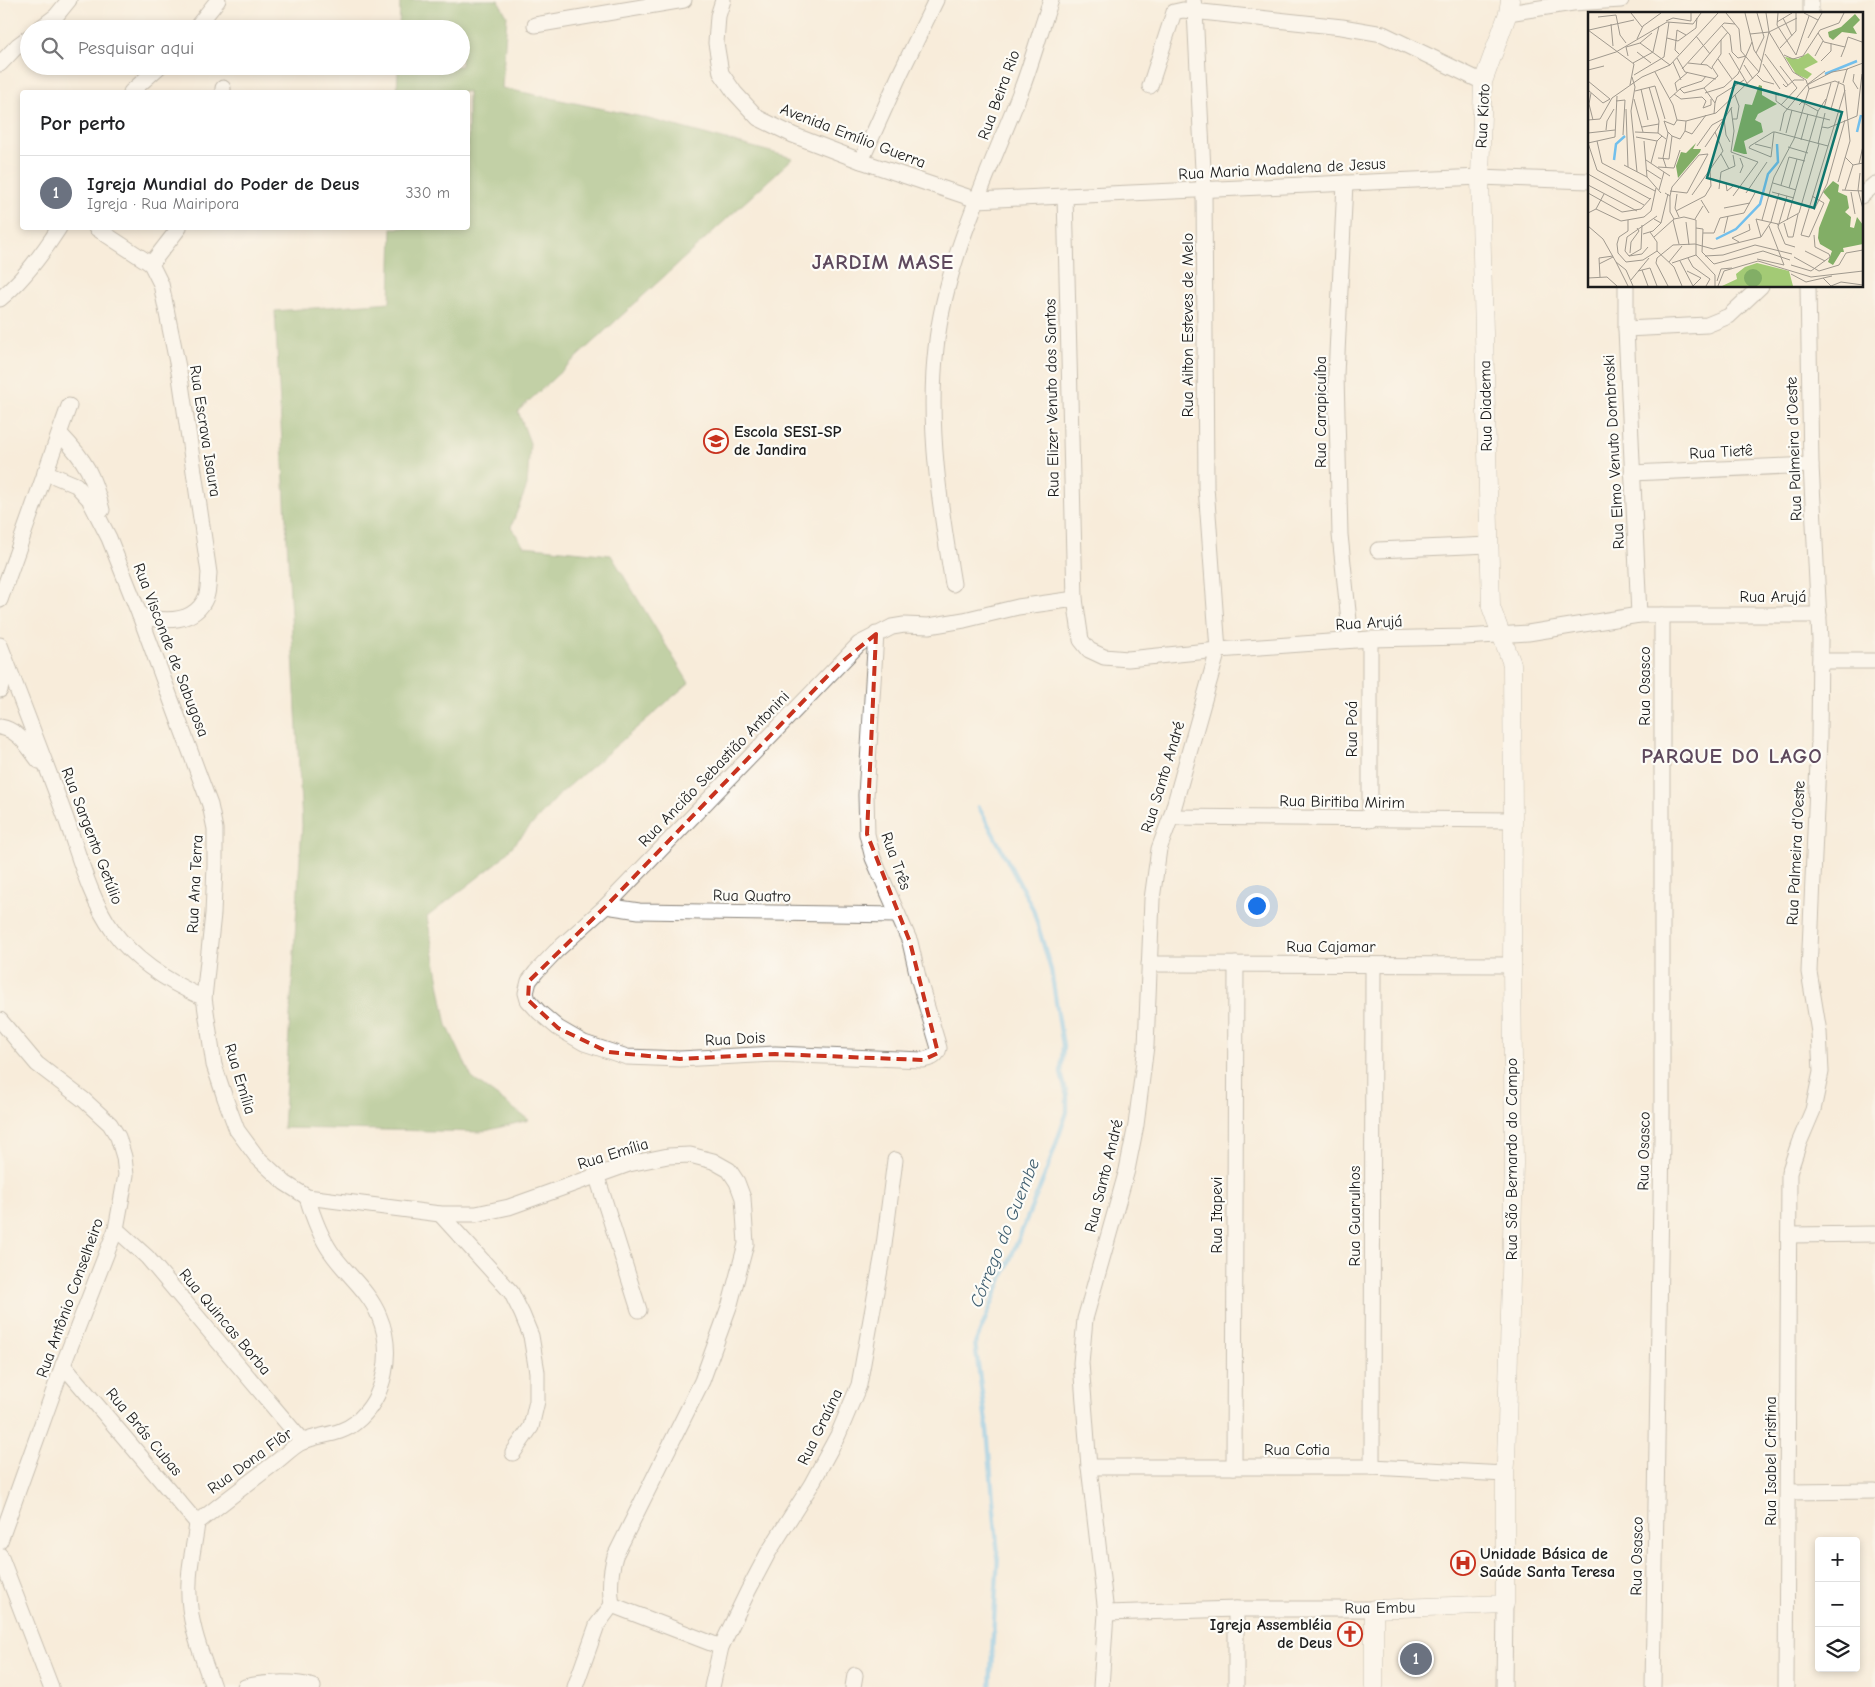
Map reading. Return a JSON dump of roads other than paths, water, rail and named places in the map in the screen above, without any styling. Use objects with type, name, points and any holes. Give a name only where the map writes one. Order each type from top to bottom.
[{"type":"street","points":[[51,20],[69,0]]},
{"type":"street","points":[[202,20],[218,0]]},
{"type":"street","points":[[535,25],[684,0]]},
{"type":"street","name":"Avenida Emílio Guerra","points":[[723,0],[718,16],[716,43],[722,73],[735,93],[758,118],[793,135],[861,161],[976,200]]},
{"type":"street","points":[[861,161],[936,0]]},
{"type":"street","name":"Rua Beira Rio","points":[[953,584],[940,510],[932,409],[935,355],[947,285],[976,200],[1021,91],[1051,0]]},
{"type":"street","points":[[1509,6],[1621,0]]},
{"type":"street","points":[[1150,86],[1174,12],[1194,6],[1383,34],[1483,82]]},
{"type":"street","name":"Rua Ailton Esteves de Melo","points":[[1194,6],[1204,190],[1206,487],[1218,650]]},
{"type":"street","name":"Rua Kioto","points":[[1480,177],[1483,82],[1509,6]]},
{"type":"street","points":[[0,64],[20,44]]},
{"type":"street","points":[[133,90],[150,75]]},
{"type":"street","name":"Rua Maria Madalena de Jesus","points":[[976,200],[1480,177],[1588,181]]},
{"type":"street","name":"Rua Diadema","points":[[1480,177],[1491,607],[1500,634]]},
{"type":"street","name":"Rua Carapicuíba","points":[[1345,183],[1336,375],[1340,535],[1351,640]]},
{"type":"street","points":[[1862,195],[1875,184]]},
{"type":"street","name":"Rua Elizer Venuto dos Santos","points":[[1065,196],[1075,599]]},
{"type":"street","points":[[0,299],[12,289],[58,230]]},
{"type":"street","points":[[99,230],[151,264],[177,230]]},
{"type":"street","name":"Rua Escrava Isaura","points":[[140,616],[155,620],[173,620],[198,611],[206,596],[209,573],[180,377],[161,284],[151,264]]},
{"type":"street","name":"Rua Elmo Venuto Dombroski","points":[[1626,288],[1626,329],[1639,615]]},
{"type":"street","points":[[1626,329],[1707,325],[1729,316],[1760,288]]},
{"type":"street","name":"Rua Palmeira d'Oeste","points":[[1789,1235],[1789,1173],[1812,1110],[1821,1072],[1819,1032],[1809,972],[1819,739],[1820,661],[1811,465],[1808,288]]},
{"type":"street","points":[[0,600],[45,472],[61,434],[69,406]]},
{"type":"street","name":"Rua Visconde de Sabugosa","points":[[61,434],[79,454],[89,471],[98,494],[109,538]]},
{"type":"street","name":"Rua Tietê","points":[[1632,473],[1811,465]]},
{"type":"street","name":"Rua Visconde de Sabugosa","points":[[45,472],[76,485],[89,499],[109,538],[199,775]]},
{"type":"street","points":[[1378,550],[1489,545]]},
{"type":"street","name":"Rua Arujá","points":[[1075,599],[1081,640],[1089,650],[1104,657],[1128,659],[1351,640],[1465,637],[1528,633],[1639,615],[1819,615]]},
{"type":"street","name":"Rua Ancião Sebastião Antonini","points":[[528,1000],[526,993],[529,980],[536,972],[556,951],[606,906],[859,644],[892,627],[904,625],[929,626],[1018,607],[1075,599]]},
{"type":"street","name":"Rua Osasco","points":[[1653,1687],[1662,1137],[1662,615]]},
{"type":"street","name":"Rua Três","points":[[876,634],[866,795],[867,834],[873,858],[910,942],[924,999],[936,1033]]},
{"type":"street","name":"Rua São Bernardo do Campo","points":[[1500,634],[1512,664],[1513,820],[1514,1163],[1505,1474],[1504,1687]]},
{"type":"street","name":"Rua Poá","points":[[1370,639],[1370,820]]},
{"type":"street","name":"Rua Santo André","points":[[1101,1687],[1106,1613],[1089,1466],[1081,1363],[1085,1319],[1127,1170],[1136,1125],[1146,1046],[1152,899],[1160,848],[1171,817],[1218,650]]},
{"type":"street","points":[[0,690],[2,652]]},
{"type":"street","name":"Rua Sargento Getúlio","points":[[2,652],[59,798],[100,911],[113,931],[144,964],[180,987],[204,998]]},
{"type":"street","points":[[1820,661],[1875,661]]},
{"type":"street","points":[[0,727],[9,729],[29,747],[59,798]]},
{"type":"street","name":"Rua Ana Terra","points":[[199,775],[210,804],[215,829],[212,914],[204,998]]},
{"type":"street","name":"Rua Biritiba Mirim","points":[[1171,817],[1513,820]]},
{"type":"street","name":"Rua Quatro","points":[[606,906],[639,911],[898,915]]},
{"type":"street","name":"Rua Cajamar","points":[[1149,964],[1512,965]]},
{"type":"street","name":"Rua Itapevi","points":[[1234,1467],[1236,964]]},
{"type":"street","name":"Rua Guarulhos","points":[[1372,1468],[1373,965]]},
{"type":"street","name":"Rua Emília","points":[[204,998],[214,1065],[224,1098],[237,1130],[257,1157],[285,1183],[307,1197],[440,1214],[476,1214],[509,1206],[630,1164],[668,1156],[690,1155],[713,1160],[729,1170],[737,1182],[743,1198],[746,1218],[746,1244],[730,1304],[702,1381],[615,1556],[610,1572],[612,1605]]},
{"type":"street","name":"Rua Dois","points":[[528,1000],[558,1028],[584,1043],[627,1057],[680,1059],[775,1054],[923,1060],[934,1057],[938,1053],[936,1033]]},
{"type":"street","name":"Rua Antônio Conselheiro","points":[[0,1020],[37,1064],[84,1100],[110,1124],[118,1138],[124,1157],[126,1175],[116,1229],[63,1365],[0,1541]]},
{"type":"street","name":"Rua Graúna","points":[[712,1687],[721,1647],[768,1553],[811,1485],[838,1435],[859,1385],[883,1253],[895,1160]]},
{"type":"street","points":[[597,1177],[639,1310]]},
{"type":"street","name":"Rua Dona Flôr","points":[[197,1522],[303,1442],[332,1435],[355,1423],[370,1406],[382,1386],[386,1366],[384,1329],[378,1314],[365,1292],[332,1253],[320,1232],[307,1197]]},
{"type":"street","points":[[440,1214],[511,1292],[531,1336],[538,1372],[537,1401],[530,1428],[513,1453]]},
{"type":"street","name":"Rua Quincas Borba","points":[[116,1229],[147,1257],[303,1442]]},
{"type":"street","points":[[1789,1235],[1875,1234]]},
{"type":"street","name":"Rua Isabel Cristina","points":[[1786,1687],[1789,1235]]},
{"type":"street","name":"Rua Brás Cubas","points":[[63,1365],[197,1522]]},
{"type":"street","name":"Rua Cotia","points":[[1089,1466],[1372,1468],[1505,1474]]},
{"type":"street","points":[[1788,1492],[1875,1490]]},
{"type":"street","points":[[197,1522],[188,1583],[190,1608],[196,1641],[213,1687]]},
{"type":"street","points":[[0,1555],[52,1687]]},
{"type":"street","name":"Rua Embu","points":[[1106,1613],[1236,1609],[1374,1609],[1505,1604]]},
{"type":"street","points":[[575,1687],[597,1625],[612,1605],[721,1647]]},
{"type":"street","points":[[1236,1609],[1236,1687]]},
{"type":"street","points":[[1374,1609],[1374,1687]]},
{"type":"street","points":[[246,1687],[277,1683],[313,1687]]},
{"type":"waterway","name":"Córrego do Guembe","points":[[979,807],[1033,909],[1051,970],[1063,1046],[1061,1073],[1067,1096],[1067,1112],[1047,1170],[975,1344],[987,1429],[998,1556],[990,1687]]},
{"type":"place","name":"Escola SESI-SP de Jandira","points":[[716,441]]},
{"type":"place","name":"Unidade Básica de Saúde Santa Teresa","points":[[1463,1563]]},
{"type":"place","name":"Igreja Assembléia de Deus","points":[[1350,1634]]},
{"type":"place","name":"Igreja Mundial do Poder de Deus","points":[[1416,1659]]},
{"type":"district","name":"JARDIM MASE","points":[[883,262]]},
{"type":"district","name":"PARQUE DO LAGO","points":[[1732,756]]}]
